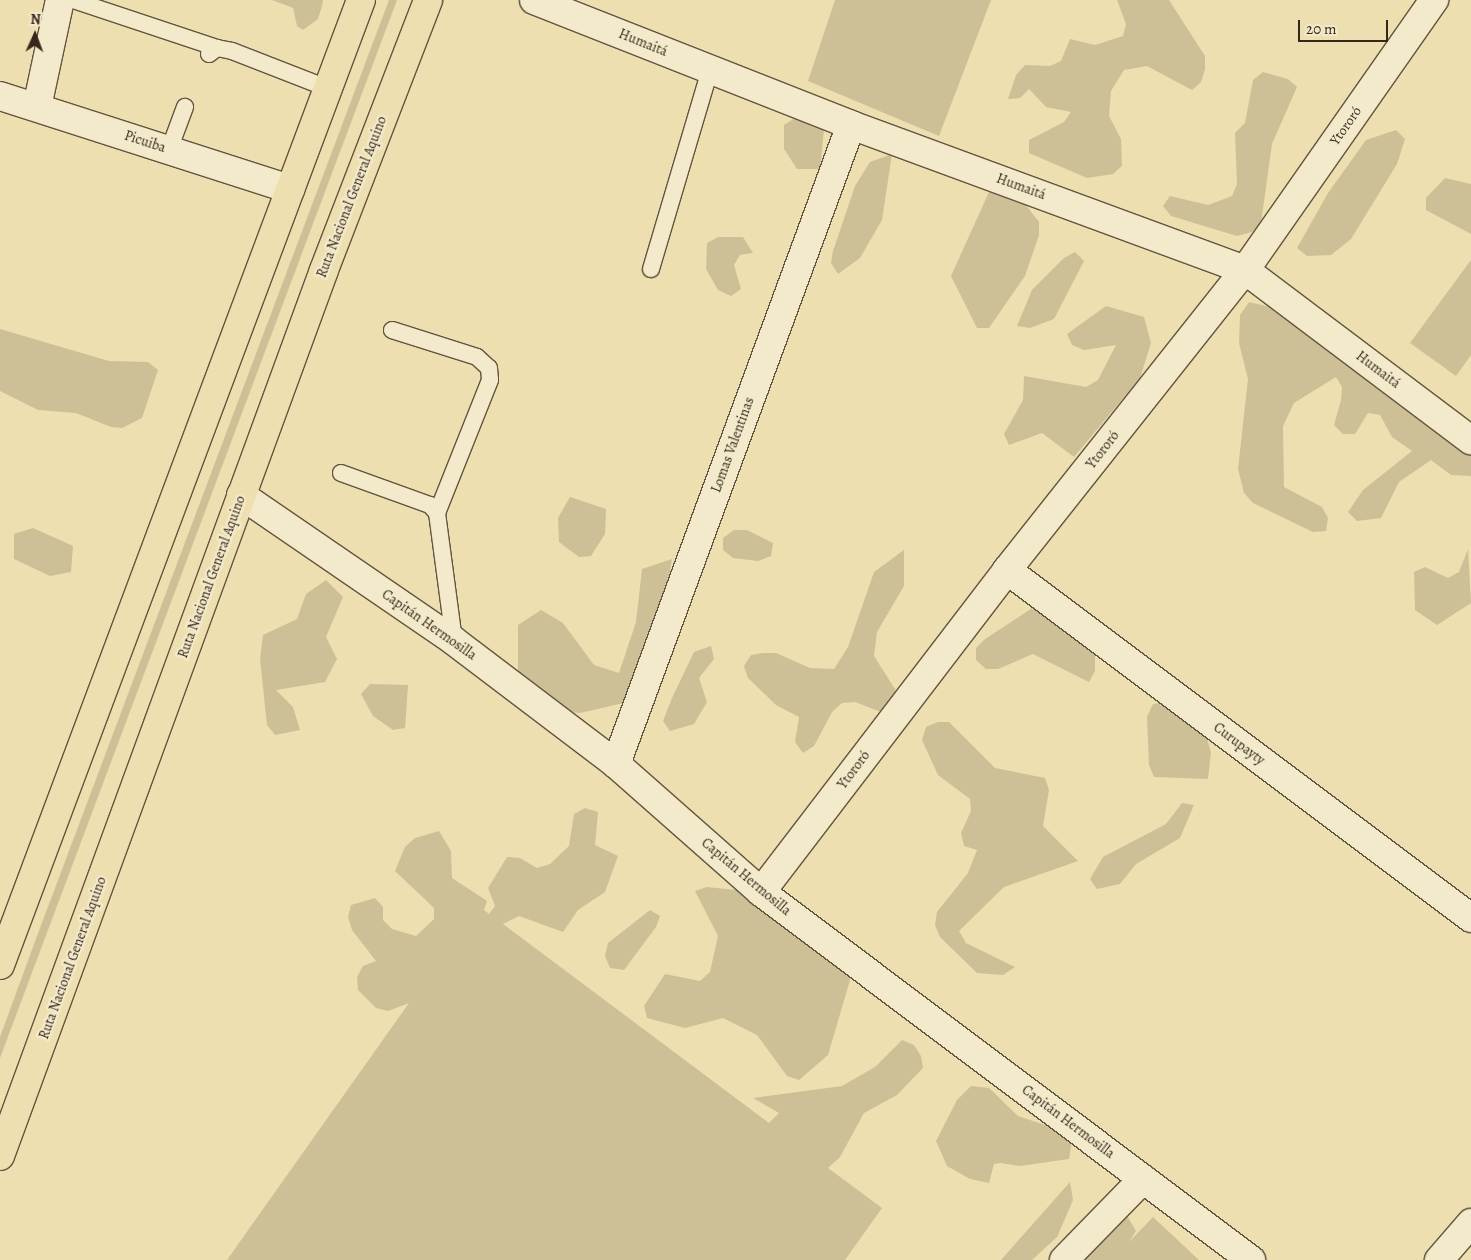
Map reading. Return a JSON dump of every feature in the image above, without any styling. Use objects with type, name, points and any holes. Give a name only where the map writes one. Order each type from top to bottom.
[{"type":"highway","points":[[0,965],[361,0]]},
{"type":"highway","name":"Ruta Nacional General Aquino","points":[[0,1156],[241,495],[428,0]]},
{"type":"street","points":[[37,107],[60,0]]},
{"type":"street","name":"Humaitá","points":[[534,0],[851,125],[1245,270],[1471,440]]},
{"type":"street","name":"Ytororó","points":[[761,892],[1007,570],[1245,270],[1434,0]]},
{"type":"street","name":"Picuiba","points":[[0,96],[290,189]]},
{"type":"street","name":"Lomas Valentinas","points":[[616,764],[851,125]]},
{"type":"street","name":"Capitán Hermosilla","points":[[241,495],[454,641],[616,764],[761,892],[1250,1260]]},
{"type":"street","name":"Curupayty","points":[[1007,570],[1471,918]]},
{"type":"street","points":[[1064,1260],[1143,1178]]},
{"type":"street","points":[[1439,1260],[1471,1223]]},
{"type":"lane","points":[[72,0],[211,52],[327,88]]},
{"type":"lane","points":[[651,269],[710,70]]},
{"type":"lane","points":[[169,150],[185,107]]},
{"type":"lane","points":[[392,330],[477,357],[489,368],[490,380],[437,513],[454,641]]},
{"type":"lane","points":[[341,473],[430,505],[437,513]]},
{"type":"shaded area","points":[[272,0],[323,0],[318,19],[303,30],[297,26],[293,8]]},
{"type":"shaded area","points":[[389,0],[397,0],[0,1058],[0,1037],[37,936]]},
{"type":"shaded area","points":[[835,0],[991,0],[939,136],[808,81]]},
{"type":"shaded area","points":[[1117,0],[1169,0],[1205,56],[1205,69],[1201,82],[1192,90],[1147,66],[1124,70],[1111,91],[1109,116],[1121,139],[1122,166],[1113,174],[1087,178],[1029,153],[1029,140],[1064,122],[1071,112],[1046,107],[1029,89],[1020,98],[1008,99],[1016,75],[1025,65],[1050,66],[1061,61],[1070,39],[1095,45],[1123,36],[1126,24]]},
{"type":"shaded area","points":[[1263,72],[1288,79],[1297,87],[1272,144],[1261,223],[1252,232],[1237,236],[1171,216],[1163,206],[1170,196],[1208,205],[1232,196],[1237,184],[1235,133],[1245,123],[1253,80]]},
{"type":"shaded area","points":[[795,118],[824,129],[820,169],[797,169],[784,149],[784,125]]},
{"type":"shaded area","points":[[1396,130],[1405,139],[1397,164],[1351,239],[1331,255],[1307,256],[1297,248],[1328,193],[1366,140]]},
{"type":"shaded area","points":[[892,154],[882,220],[860,258],[838,274],[831,263],[833,251],[855,186],[870,162]]},
{"type":"shaded area","points":[[1445,178],[1471,184],[1471,234],[1426,210],[1426,198]]},
{"type":"shaded area","points":[[1002,189],[1014,190],[1039,222],[1039,235],[1025,276],[989,328],[977,328],[951,276],[989,192]]},
{"type":"shaded area","points":[[718,237],[743,237],[753,253],[740,255],[734,265],[741,289],[731,296],[718,290],[706,269],[707,243]]},
{"type":"shaded area","points":[[1075,252],[1084,261],[1054,319],[1030,328],[1017,326],[1032,290],[1064,258]]},
{"type":"shaded area","points":[[1471,260],[1471,355],[1456,376],[1410,343]]},
{"type":"shaded area","points":[[1249,302],[1283,310],[1471,437],[1471,476],[1451,475],[1431,460],[1399,482],[1381,518],[1357,521],[1348,512],[1363,490],[1412,451],[1392,437],[1380,415],[1368,413],[1355,434],[1343,434],[1334,425],[1341,400],[1342,387],[1336,377],[1294,403],[1283,426],[1284,487],[1322,507],[1328,518],[1326,531],[1313,532],[1253,503],[1244,493],[1238,469],[1248,379],[1239,343],[1240,315]]},
{"type":"shaded area","points":[[1106,306],[1144,317],[1151,343],[1140,378],[1074,457],[1042,433],[1009,445],[1004,434],[1023,400],[1024,376],[1086,387],[1098,380],[1116,345],[1084,350],[1072,345],[1067,334]]},
{"type":"shaded area","points":[[0,329],[109,361],[148,362],[158,370],[142,418],[122,428],[111,427],[76,413],[38,410],[0,391]]},
{"type":"shaded area","points":[[570,497],[606,509],[605,534],[591,556],[579,557],[559,542],[558,518]]},
{"type":"shaded area","points":[[33,528],[73,546],[71,572],[50,576],[14,559],[14,534]]},
{"type":"shaded area","points":[[734,530],[747,530],[773,543],[771,556],[758,561],[733,558],[723,550],[723,538]]},
{"type":"shaded area","points":[[1468,549],[1471,603],[1437,625],[1415,610],[1414,572],[1425,567],[1448,578],[1459,572]]},
{"type":"shaded area","points":[[904,550],[904,586],[877,632],[874,656],[900,697],[896,708],[881,712],[855,702],[842,703],[832,712],[814,746],[803,753],[795,742],[799,717],[776,705],[748,678],[744,666],[751,655],[776,653],[810,668],[834,669],[848,647],[874,572]]},
{"type":"shaded area","points":[[672,559],[668,583],[628,702],[580,713],[552,710],[518,673],[518,625],[541,610],[563,623],[594,665],[619,673],[636,622],[642,569]]},
{"type":"shaded area","points":[[326,580],[343,597],[326,637],[337,659],[325,682],[276,690],[293,707],[300,730],[275,735],[267,725],[260,659],[263,635],[297,619],[306,594]]},
{"type":"shaded area","points":[[1043,601],[1095,621],[1095,671],[1089,682],[1033,654],[998,669],[986,669],[976,660],[976,648],[985,639]]},
{"type":"shaded area","points":[[711,646],[714,659],[699,678],[707,702],[694,724],[670,731],[663,721],[694,652]]},
{"type":"shaded area","points":[[370,684],[408,685],[405,728],[393,730],[373,716],[361,694]]},
{"type":"shaded area","points":[[1178,701],[1200,716],[1211,752],[1208,779],[1154,777],[1149,765],[1147,717],[1153,704]]},
{"type":"shaded area","points":[[938,722],[949,722],[995,768],[1045,778],[1049,790],[1043,826],[1078,861],[1004,887],[959,931],[966,943],[1015,967],[1003,975],[977,973],[940,937],[935,925],[937,912],[968,873],[977,850],[964,846],[961,833],[971,811],[970,799],[938,775],[922,740],[926,727]]},
{"type":"shaded area","points":[[1182,803],[1194,805],[1180,838],[1136,864],[1120,884],[1097,889],[1090,879],[1103,857],[1166,824]]},
{"type":"shaded area","points":[[585,808],[598,812],[595,845],[618,856],[605,892],[578,910],[563,932],[519,916],[503,924],[769,1123],[779,1113],[753,1098],[842,1086],[875,1067],[902,1040],[914,1045],[921,1056],[923,1068],[897,1095],[864,1113],[840,1157],[828,1168],[882,1208],[845,1260],[227,1260],[409,1003],[388,1011],[376,1008],[358,990],[357,977],[363,966],[376,961],[352,930],[348,917],[351,905],[375,898],[383,907],[383,920],[392,929],[416,936],[434,919],[434,908],[395,871],[405,847],[415,838],[439,831],[451,851],[452,878],[487,901],[484,910],[489,914],[495,906],[488,888],[507,857],[520,858],[537,868],[550,864],[569,846],[574,814]]},
{"type":"shaded area","points":[[707,887],[736,890],[762,902],[853,970],[828,1055],[799,1080],[787,1076],[757,1035],[723,1018],[685,1028],[647,1018],[644,1006],[665,974],[700,981],[710,972],[718,936],[695,891]]},
{"type":"shaded area","points":[[650,910],[660,916],[656,927],[624,970],[610,968],[605,956],[608,943]]},
{"type":"shaded area","points":[[971,1086],[989,1088],[1018,1116],[1057,1129],[1072,1141],[1069,1159],[1020,1166],[1001,1163],[994,1164],[989,1183],[970,1179],[947,1166],[936,1141],[957,1100]]},
{"type":"shaded area","points":[[1070,1182],[1073,1200],[1057,1237],[1032,1260],[1001,1260]]},
{"type":"shaded area","points":[[1126,1214],[1136,1231],[1129,1242],[1153,1217],[1199,1260],[1075,1260]]}]
